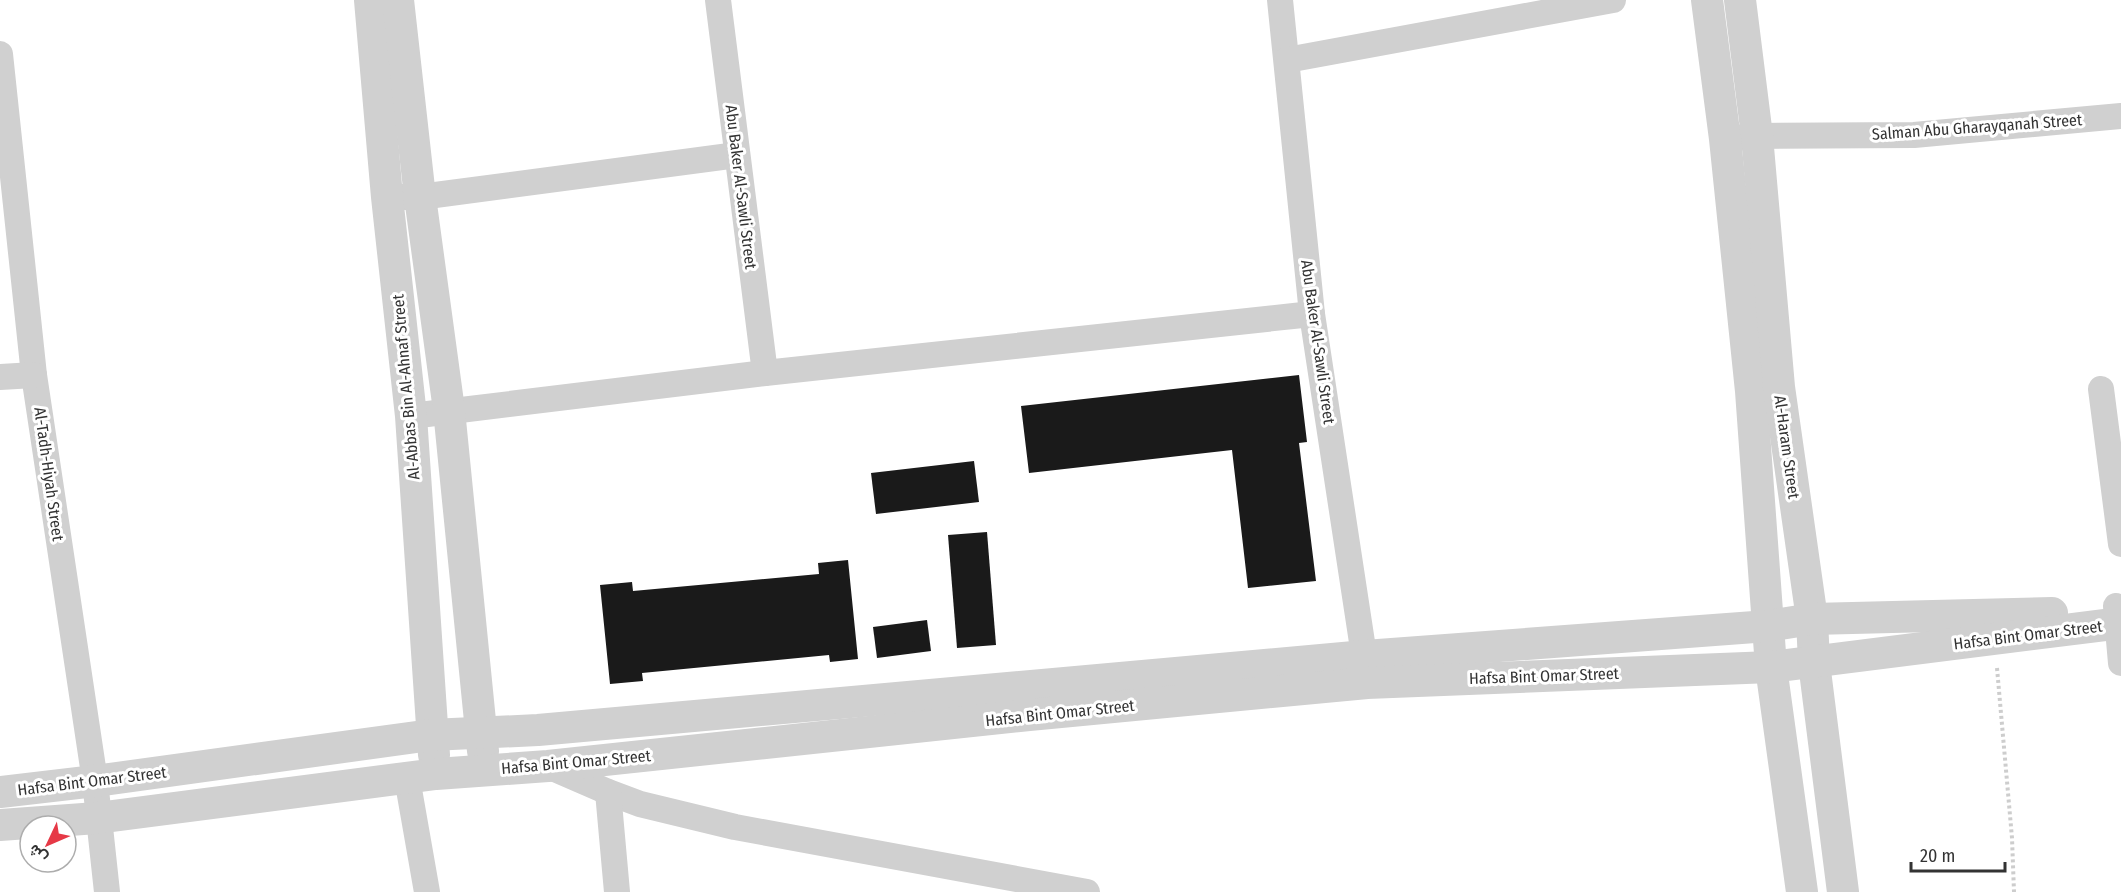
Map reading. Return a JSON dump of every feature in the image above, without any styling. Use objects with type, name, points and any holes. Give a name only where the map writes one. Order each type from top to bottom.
[{"type":"street","name":"Al-Abbas Bin Al-Ahnaf Street","points":[[370,0],[387,197],[411,416],[431,735],[422,776]]},
{"type":"street","points":[[398,0],[420,197],[449,410],[484,770]]},
{"type":"street","name":"Abu Baker Al-Sawli Street","points":[[718,0],[765,373]]},
{"type":"street","name":"Abu Baker Al-Sawli Street","points":[[1280,0],[1312,314],[1366,669]]},
{"type":"street","points":[[1287,60],[1613,0]]},
{"type":"street","name":"Al-Haram Street","points":[[1707,0],[1725,139],[1765,389],[1812,619],[1814,663],[1843,892]]},
{"type":"street","name":"Al-Haram Street","points":[[1740,0],[1757,136],[1765,389],[1768,626],[1771,668],[1802,892]]},
{"type":"street","name":"Al-Tadh-Hiyah Street","points":[[0,54],[34,375],[95,781],[97,818],[107,892]]},
{"type":"street","name":"Salman Abu Gharayqanah Street","points":[[1725,139],[1757,136],[1914,135],[2121,116]]},
{"type":"street","points":[[387,197],[420,197],[737,155]]},
{"type":"street","points":[[411,416],[765,373],[1312,314]]},
{"type":"street","points":[[0,377],[34,375]]},
{"type":"street","points":[[2101,389],[2121,544]]},
{"type":"street","name":"Hafsa Bint Omar Street","points":[[0,825],[97,818],[422,776],[548,766],[1040,714],[1366,669],[1768,626],[1812,619],[2050,613],[2119,614]]},
{"type":"street","points":[[2119,614],[2121,663]]},
{"type":"street","name":"Hafsa Bint Omar Street","points":[[0,792],[431,735],[538,730],[1366,669],[1771,668],[1994,639],[2119,614]]},
{"type":"street","points":[[548,766],[640,804],[735,827],[1087,892]]},
{"type":"street","points":[[422,776],[427,892]]},
{"type":"street","points":[[608,792],[617,892]]},
{"type":"path","points":[[1994,639],[2012,838],[2014,892]]},
{"type":"building","points":[[1299,375],[1307,442],[1299,443],[1316,581],[1248,588],[1232,450],[1029,473],[1021,406]]},
{"type":"building","points":[[974,461],[979,502],[876,514],[871,473]]},
{"type":"building","points":[[987,532],[996,645],[957,648],[948,535]]},
{"type":"building","points":[[848,560],[858,659],[830,662],[829,655],[642,673],[643,681],[610,684],[600,585],[632,582],[633,591],[819,574],[818,563]]},
{"type":"building","points":[[927,620],[931,651],[877,658],[873,627]]}]
